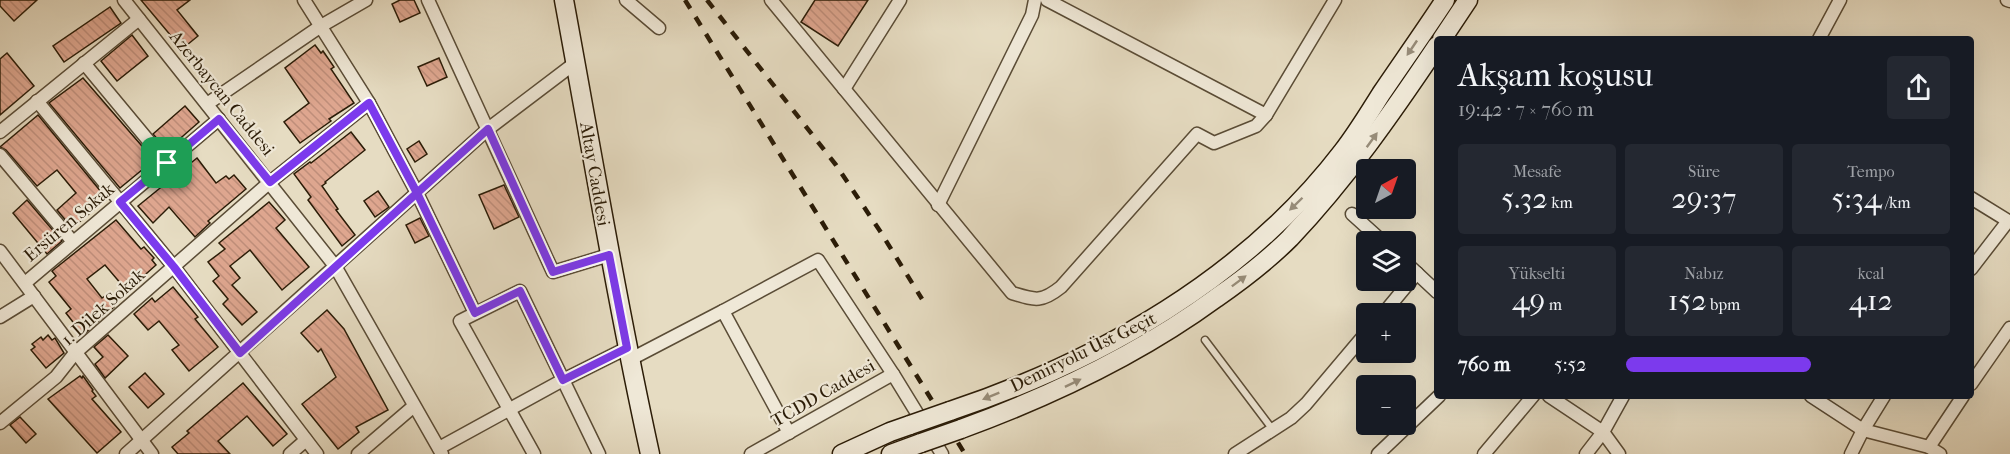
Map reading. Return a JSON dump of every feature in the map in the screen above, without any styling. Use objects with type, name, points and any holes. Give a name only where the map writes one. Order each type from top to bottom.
[{"type":"main road","name":"Altay Caddesi","points":[[564,0],[609,255],[650,454]]},
{"type":"main road","name":"Demiryolu Üst Geçit","points":[[842,454],[890,432],[1012,387],[1115,341],[1190,296],[1252,246],[1305,195],[1343,151],[1445,0]]},
{"type":"main road","points":[[1444,36],[1468,0]]},
{"type":"main road","name":"Demiryolu Üst Geçit","points":[[891,454],[961,429],[1067,386],[1125,357],[1189,318],[1243,279],[1288,240],[1350,171],[1434,50]]},
{"type":"street","points":[[304,0],[369,103],[417,193],[475,313]]},
{"type":"street","points":[[207,104],[321,26],[366,0]]},
{"type":"street","points":[[428,0],[553,272],[609,255]]},
{"type":"street","points":[[626,0],[659,28]]},
{"type":"street","points":[[771,0],[938,206],[1012,293],[1032,299],[1048,298],[1060,287],[1197,134],[1214,143],[1256,126],[1266,116],[1335,0]]},
{"type":"street","points":[[844,89],[900,0]]},
{"type":"street","points":[[938,206],[1032,15],[1035,0]]},
{"type":"street","points":[[1047,0],[1266,116]]},
{"type":"street","points":[[1821,36],[1840,0]]},
{"type":"street","name":"Azerbaycan Caddesi","points":[[127,1],[335,266],[440,451]]},
{"type":"street","points":[[0,132],[139,19]]},
{"type":"street","points":[[84,63],[167,163]]},
{"type":"street","points":[[126,454],[488,129],[575,63]]},
{"type":"street","points":[[37,101],[174,267],[317,454]]},
{"type":"street","name":"1. Dilek Sokak","points":[[0,423],[56,377],[75,353],[270,182],[369,103]]},
{"type":"street","name":"Ersüren Sokak","points":[[25,283],[219,119]]},
{"type":"street","points":[[0,155],[73,242]]},
{"type":"street","points":[[1974,200],[2009,222],[1974,265]]},
{"type":"street","points":[[1352,214],[1371,231]]},
{"type":"street","points":[[0,251],[152,454]]},
{"type":"street","points":[[440,451],[509,409],[563,380],[628,354],[723,311],[818,260],[892,374]]},
{"type":"street","points":[[1392,303],[1417,273],[1434,288]]},
{"type":"street","points":[[534,454],[460,321],[520,291],[599,454]]},
{"type":"street","points":[[0,317],[34,296]]},
{"type":"street","points":[[723,311],[789,433]]},
{"type":"street","points":[[1974,380],[2010,328]]},
{"type":"street","points":[[1235,454],[1291,418],[1306,404],[1356,345]]},
{"type":"street","name":"TCDD Caddesi","points":[[751,454],[892,374],[942,454]]},
{"type":"street","points":[[1378,454],[1436,399]]},
{"type":"street","points":[[1484,454],[1530,399]]},
{"type":"street","points":[[1554,399],[1603,432],[1619,454]]},
{"type":"street","points":[[1586,454],[1603,432],[1621,399]]},
{"type":"street","points":[[1816,399],[1863,430],[1934,450],[1961,399]]},
{"type":"street","points":[[1851,454],[1882,399]]},
{"type":"street","points":[[358,454],[414,406]]},
{"type":"street","points":[[290,454],[306,440]]},
{"type":"lane","points":[[1205,340],[1273,430]]},
{"type":"building","points":[[0,0],[37,0],[14,21],[0,6]]},
{"type":"building","points":[[141,0],[190,0],[177,10],[198,36],[182,49]]},
{"type":"building","points":[[400,0],[414,0],[420,13],[400,22],[392,4]]},
{"type":"building","points":[[815,0],[868,0],[838,46],[801,22]]},
{"type":"building","points":[[110,7],[121,23],[64,62],[53,46]]},
{"type":"building","points":[[132,35],[148,56],[117,81],[101,61]]},
{"type":"building","points":[[315,45],[321,53],[323,51],[334,67],[331,69],[354,103],[329,119],[331,121],[300,143],[284,122],[309,103],[285,68]]},
{"type":"building","points":[[7,53],[34,86],[0,115],[0,59]]},
{"type":"building","points":[[439,58],[447,77],[427,86],[418,67]]},
{"type":"building","points":[[83,78],[154,160],[120,188],[49,103]]},
{"type":"building","points":[[185,106],[199,122],[167,150],[153,134]]},
{"type":"building","points":[[38,115],[107,199],[72,228],[57,210],[76,193],[57,170],[37,186],[6,150],[0,147]]},
{"type":"building","points":[[351,132],[365,150],[322,186],[355,235],[342,246],[308,200],[311,197],[294,174]]},
{"type":"building","points":[[419,141],[427,154],[415,162],[407,149]]},
{"type":"building","points":[[197,158],[216,183],[226,176],[229,179],[234,175],[246,189],[208,221],[210,223],[195,237],[169,207],[153,223],[138,206]]},
{"type":"building","points":[[504,185],[519,217],[494,229],[479,195]]},
{"type":"building","points":[[378,191],[389,207],[375,217],[364,201]]},
{"type":"building","points":[[27,200],[62,241],[47,254],[13,213]]},
{"type":"building","points":[[269,202],[285,220],[276,228],[309,267],[282,290],[250,250],[230,266],[240,278],[232,285],[257,312],[242,325],[223,304],[228,299],[213,281],[219,276],[208,262],[225,249],[219,243]]},
{"type":"building","points":[[420,218],[429,236],[415,243],[406,225]]},
{"type":"building","points":[[116,220],[141,249],[144,247],[154,258],[152,260],[156,265],[127,291],[105,265],[87,279],[102,298],[105,296],[114,307],[83,335],[66,313],[71,309],[49,282],[56,276],[52,271]]},
{"type":"building","points":[[173,287],[198,317],[195,319],[218,347],[189,371],[172,350],[179,345],[159,321],[148,330],[134,314],[152,298],[155,302]]},
{"type":"building","points":[[327,310],[344,329],[388,410],[356,427],[359,432],[338,449],[302,404],[336,377],[321,349],[318,352],[301,333]]},
{"type":"building","points":[[48,335],[52,340],[55,338],[64,353],[46,368],[31,350],[35,347],[32,344],[41,337],[43,340]]},
{"type":"building","points":[[108,335],[128,356],[105,378],[95,364],[103,357],[94,347]]},
{"type":"building","points":[[145,373],[164,394],[148,408],[129,387]]},
{"type":"building","points":[[80,376],[82,378],[83,376],[93,390],[96,396],[92,399],[121,432],[97,453],[48,399]]},
{"type":"building","points":[[243,383],[287,434],[273,446],[247,416],[218,441],[230,454],[178,454],[172,447],[189,433],[187,431]]},
{"type":"building","points":[[20,417],[36,434],[26,443],[10,425]]},
{"type":"railway","points":[[685,0],[965,454]]},
{"type":"railway","points":[[707,0],[836,165],[922,299]]},
{"type":"route","points":[[167,163],[120,202],[174,267],[240,353],[417,193],[475,313],[520,291],[563,380],[627,348],[609,255],[553,272],[488,129],[417,193],[369,103],[270,182],[219,119],[167,163]]}]
